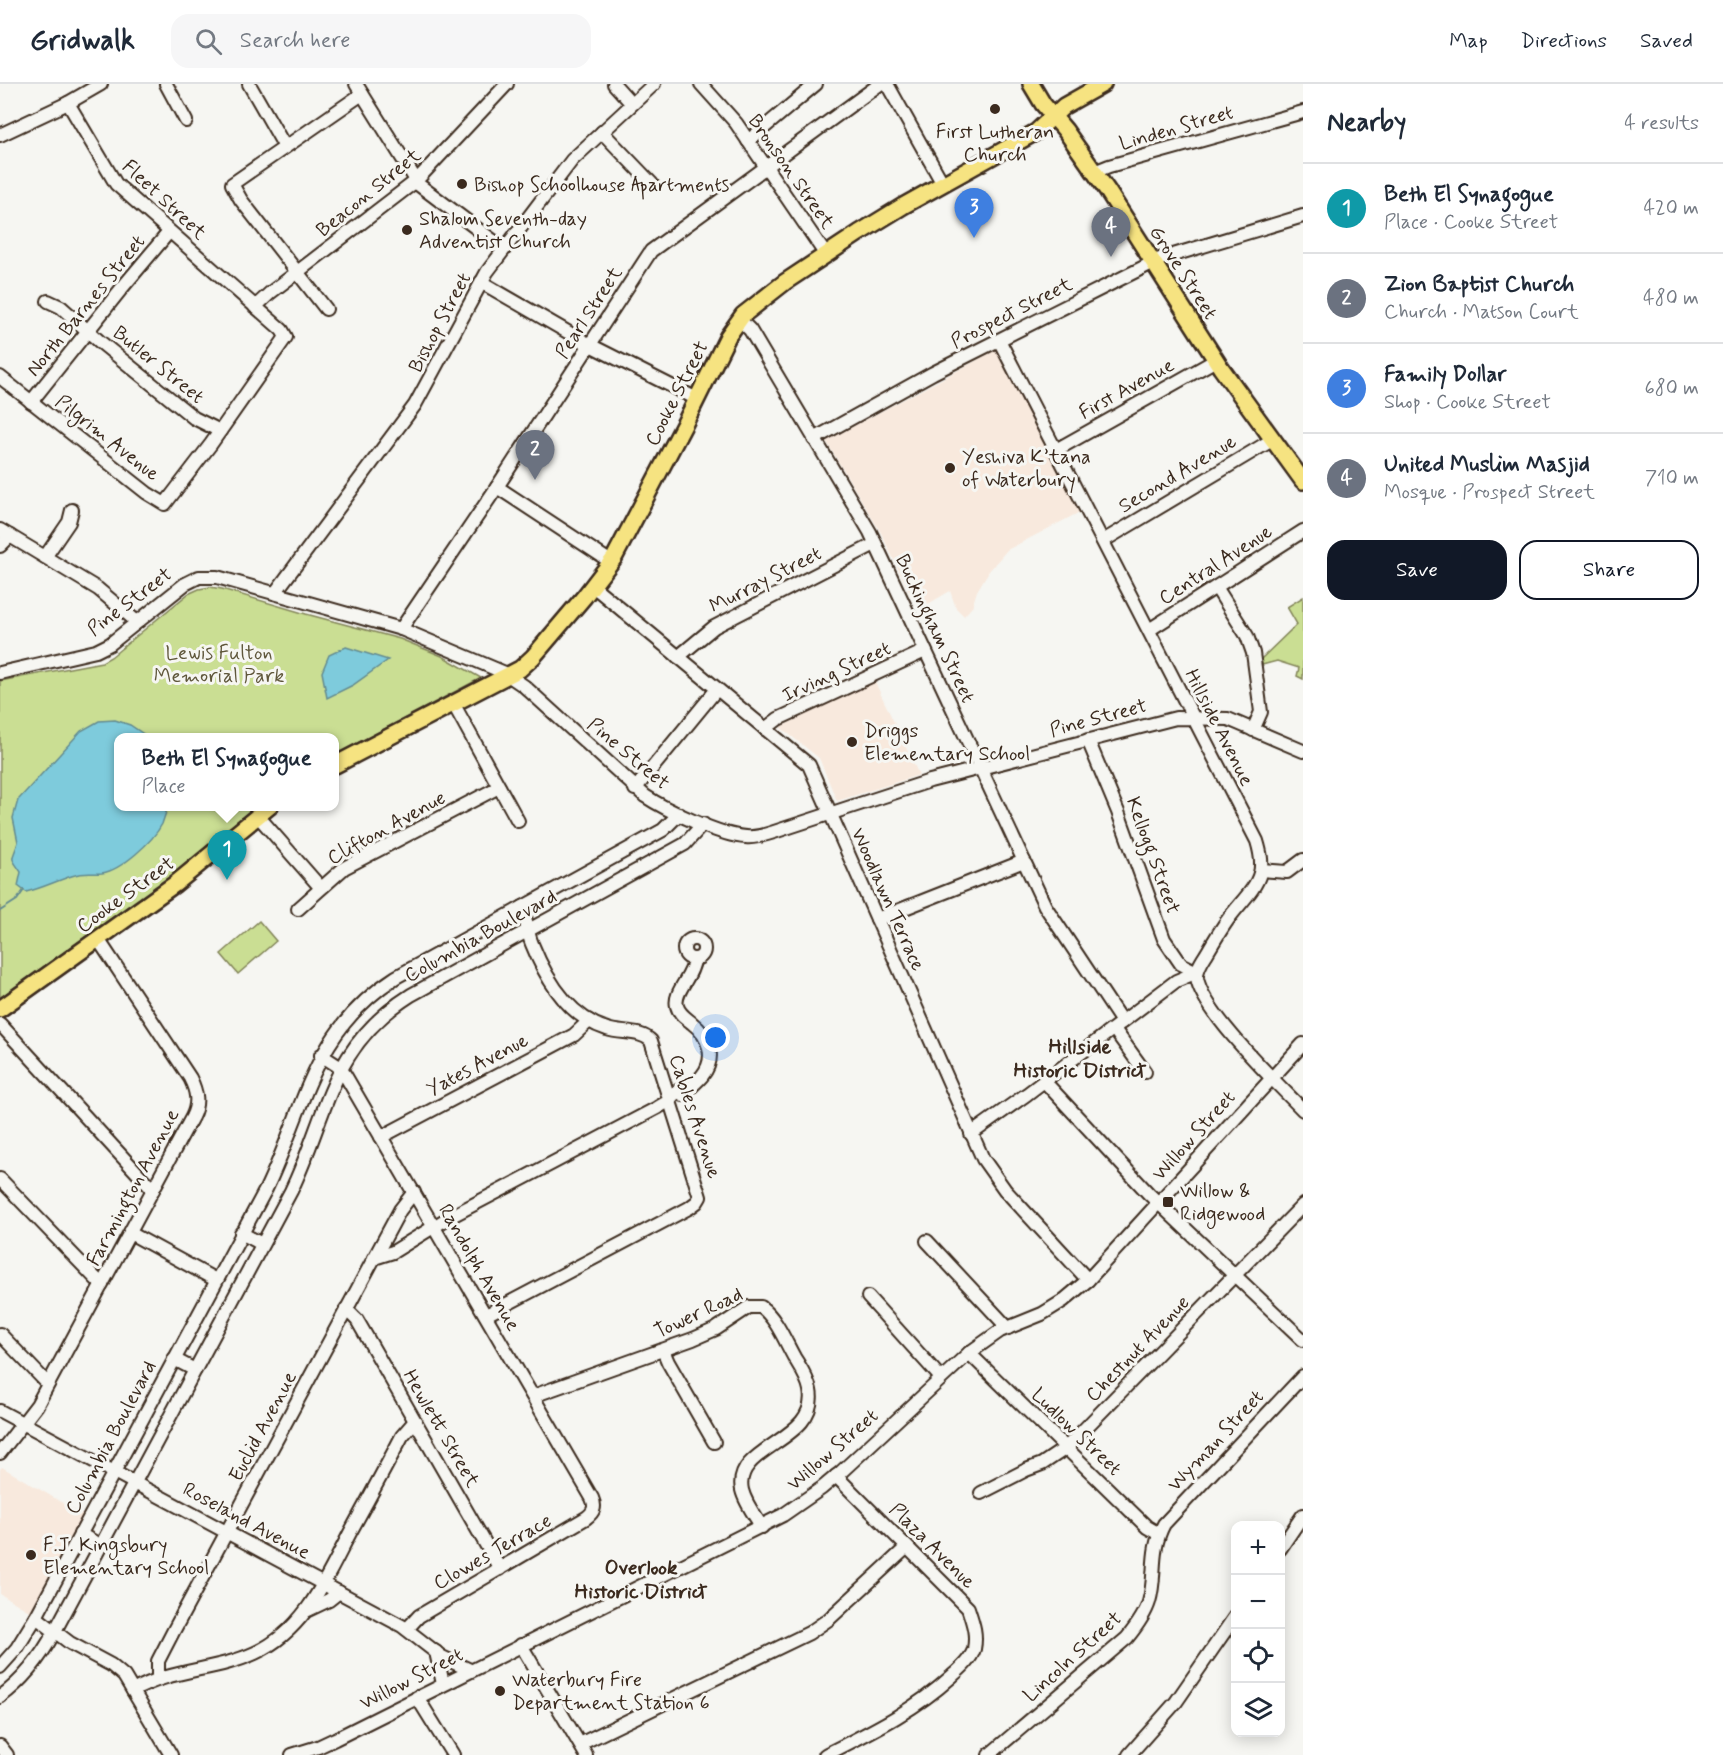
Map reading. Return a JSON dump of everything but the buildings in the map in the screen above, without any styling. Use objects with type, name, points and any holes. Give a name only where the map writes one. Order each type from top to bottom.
[{"type":"main road","name":"Grove Street","points":[[1031,84],[1043,105],[1094,172],[1216,360],[1303,481]]},
{"type":"main road","name":"Cooke Street","points":[[339,763],[508,675],[530,661],[611,562],[731,330],[739,319],[771,292],[826,255],[888,215],[1036,132],[1064,106],[1103,84]]},
{"type":"main road","name":"Cooke Street","points":[[0,1010],[188,874],[264,812]]},
{"type":"street","points":[[0,135],[68,103],[101,84]]},
{"type":"street","points":[[166,84],[186,121]]},
{"type":"street","points":[[249,84],[285,147]]},
{"type":"street","name":"Beacon Street","points":[[255,307],[416,181],[507,84]]},
{"type":"street","points":[[614,84],[632,104]]},
{"type":"street","name":"Bishop Street","points":[[275,593],[415,405],[481,282],[504,249],[568,165],[654,84]]},
{"type":"street","name":"Bronson Street","points":[[701,84],[732,117],[826,255]]},
{"type":"street","points":[[748,141],[816,84]]},
{"type":"street","name":"Pearl Street","points":[[401,629],[497,487],[651,250],[880,84]]},
{"type":"street","points":[[887,84],[943,184]]},
{"type":"street","points":[[326,309],[241,200],[232,184],[285,147],[359,89],[416,181],[429,194],[504,249]]},
{"type":"street","name":"Fleet Street","points":[[68,103],[114,182],[282,330],[286,337],[220,432]]},
{"type":"street","name":"Linden Street","points":[[1094,172],[1303,112]]},
{"type":"street","points":[[602,132],[652,184]]},
{"type":"street","name":"Prospect Street","points":[[814,439],[933,373],[1152,262],[1303,216]]},
{"type":"street","name":"North Barnes Street","points":[[31,402],[169,232]]},
{"type":"street","points":[[481,282],[590,345],[697,399]]},
{"type":"street","name":"Butler Street","points":[[48,301],[61,307],[194,418],[220,432]]},
{"type":"street","name":"Buckingham Street","points":[[739,319],[750,330],[875,544],[1049,912],[1145,1072]]},
{"type":"street","name":"Hillside Avenue","points":[[999,340],[1257,841],[1261,870]]},
{"type":"street","name":"First Avenue","points":[[1056,450],[1216,360]]},
{"type":"street","name":"Pilgrim Avenue","points":[[0,377],[165,504],[220,432]]},
{"type":"street","name":"Second Avenue","points":[[1103,541],[1272,440]]},
{"type":"street","points":[[497,487],[611,562]]},
{"type":"street","points":[[45,557],[69,522],[72,510]]},
{"type":"street","name":"Central Avenue","points":[[1149,630],[1303,531]]},
{"type":"street","points":[[0,546],[5,533],[98,589],[137,622]]},
{"type":"street","name":"Murray Street","points":[[678,657],[714,627],[875,544]]},
{"type":"street","name":"Pine Street","points":[[0,673],[96,651],[110,644],[185,584],[203,576],[217,577],[401,629],[508,675],[524,686],[635,789],[679,814],[732,835],[750,837],[765,835],[930,782],[1169,719],[1224,718],[1303,751]]},
{"type":"street","name":"Woodlawn Terrace","points":[[593,586],[809,765],[983,1159],[999,1184],[1088,1280]]},
{"type":"street","points":[[1216,587],[1246,636],[1253,653],[1261,714],[1253,729]]},
{"type":"street","name":"Irving Street","points":[[765,729],[778,719],[925,651]]},
{"type":"street","points":[[635,789],[717,689]]},
{"type":"street","points":[[453,704],[518,821]]},
{"type":"street","name":"Kellogg Street","points":[[1088,740],[1118,812],[1164,939],[1182,964],[1197,972]]},
{"type":"street","name":"Clifton Avenue","points":[[298,909],[344,868],[499,787]]},
{"type":"street","points":[[264,812],[321,888]]},
{"type":"street","name":"Columbia Boulevard","points":[[0,1667],[21,1643],[36,1617],[242,1233],[275,1170],[321,1056],[348,1017],[383,986],[663,830],[679,814]]},
{"type":"street","name":"Columbia Boulevard","points":[[0,1697],[16,1685],[33,1667],[55,1631],[298,1177],[340,1068],[364,1034],[391,1008],[417,991],[685,844],[703,824]]},
{"type":"street","points":[[971,1134],[1044,1082],[1176,981],[1197,972],[1228,920],[1257,881],[1261,870],[1287,873],[1303,860]]},
{"type":"street","points":[[877,919],[1024,861]]},
{"type":"street","name":"Cables Avenue","points":[[486,1315],[697,1202],[700,1197],[655,1049],[649,1039],[642,1035],[607,1029],[589,1021],[571,1008],[560,995],[532,945],[523,907]]},
{"type":"street","name":"Farmington Avenue","points":[[0,1453],[24,1424],[48,1384],[197,1104],[190,1078],[98,939]]},
{"type":"street","points":[[374,1257],[393,1252],[448,1218],[670,1099],[678,1098],[704,1073],[710,1056],[705,1036],[681,1014],[676,1005],[678,994],[693,969],[694,960]]},
{"type":"street","points":[[1197,972],[1202,991],[1215,1013],[1271,1078],[1303,1110]]},
{"type":"street","name":"Yates Avenue","points":[[381,1137],[574,1035],[589,1021]]},
{"type":"street","points":[[0,1024],[153,1190]]},
{"type":"street","name":"Willow Street","points":[[292,1755],[318,1747],[762,1527],[804,1501],[836,1476],[969,1353],[1008,1328],[1042,1314],[1063,1301],[1088,1280],[1303,1044]]},
{"type":"street","name":"Randolph Avenue","points":[[321,1056],[340,1068],[486,1315],[595,1506]]},
{"type":"street","points":[[1044,1082],[1158,1203],[1303,1340]]},
{"type":"street","points":[[297,1113],[319,1122]]},
{"type":"street","points":[[0,1179],[102,1285]]},
{"type":"street","name":"Euclid Avenue","points":[[158,1678],[158,1664],[161,1656],[374,1257],[403,1204],[414,1192]]},
{"type":"street","name":"Chestnut Avenue","points":[[981,1493],[1042,1464],[1066,1448],[1303,1205]]},
{"type":"street","points":[[130,1233],[216,1280]]},
{"type":"street","points":[[242,1233],[262,1244]]},
{"type":"street","points":[[927,1241],[1008,1328]]},
{"type":"street","points":[[868,1298],[941,1378]]},
{"type":"street","name":"Tower Road","points":[[533,1396],[708,1333],[746,1308],[757,1306],[764,1309],[804,1375],[811,1396],[806,1417],[795,1429],[753,1460],[746,1469],[743,1478],[743,1493],[762,1527]]},
{"type":"street","name":"Hewlett Street","points":[[346,1309],[357,1320],[500,1569]]},
{"type":"street","points":[[0,1334],[48,1384]]},
{"type":"street","points":[[663,1350],[714,1442]]},
{"type":"street","name":"Ludlow Street","points":[[969,1353],[1147,1527],[1159,1534]]},
{"type":"street","name":"Columbia Boulevard","points":[[174,1359],[195,1370]]},
{"type":"street","name":"Wyman Street","points":[[1159,1534],[1171,1516],[1303,1376]]},
{"type":"street","name":"Roseland Avenue","points":[[0,1411],[407,1629],[436,1652],[470,1670]]},
{"type":"street","points":[[133,1690],[158,1678],[229,1662],[254,1653],[282,1636],[307,1610],[402,1436],[415,1421]]},
{"type":"street","name":"Plaza Avenue","points":[[825,1755],[889,1722],[931,1695],[962,1666],[973,1651],[976,1630],[968,1608],[836,1476]]},
{"type":"street","name":"Clowes Terrace","points":[[407,1629],[419,1616],[589,1516],[595,1506]]},
{"type":"street","points":[[1285,1543],[1303,1515]]},
{"type":"street","name":"Columbia Boulevard","points":[[80,1534],[101,1546]]},
{"type":"street","name":"Lincoln Street","points":[[989,1755],[1127,1638],[1140,1622],[1149,1601],[1155,1546],[1159,1534]]},
{"type":"street","points":[[521,1645],[583,1750],[809,1633],[829,1619],[907,1547]]},
{"type":"street","points":[[307,1610],[329,1600],[339,1592]]},
{"type":"street","points":[[36,1617],[70,1643],[126,1678],[171,1755]]},
{"type":"street","points":[[1129,1755],[1172,1707],[1231,1622]]},
{"type":"street","points":[[436,1652],[443,1684]]},
{"type":"street","points":[[417,1697],[453,1755]]},
{"type":"street","points":[[0,1746],[7,1755]]},
{"type":"shaded area","name":"Yeshiva K’tana of Waterbury","points":[[996,350],[1080,512],[1007,550],[989,571],[977,591],[972,607],[964,616],[956,608],[950,591],[918,610],[881,533],[826,441]]},
{"type":"shaded area","name":"Driggs Elementary School","points":[[875,682],[919,775],[837,801],[819,758],[780,727]]},
{"type":"shaded area","name":"F.J. Kingsbury Elementary School","points":[[2,1467],[83,1515],[31,1612],[0,1594],[0,1469]]},
{"type":"green space","name":"Lewis Fulton Memorial Park","points":[[210,587],[222,589],[400,639],[442,656],[481,678],[339,753],[339,733],[114,733],[114,811],[250,811],[168,878],[0,998],[0,681],[102,662],[188,594]]},
{"type":"green space","points":[[1303,597],[1303,679],[1297,676],[1299,668],[1277,661],[1262,665],[1261,659],[1297,624],[1287,607]]},
{"type":"green space","points":[[259,921],[276,941],[238,974],[221,954]]},
{"type":"water","points":[[346,647],[388,660],[353,685],[327,698],[322,672],[329,655]]},
{"type":"water","points":[[115,720],[130,725],[142,733],[114,733],[114,811],[167,811],[162,824],[144,846],[127,861],[110,871],[75,875],[26,892],[18,886],[21,872],[13,857],[18,842],[13,818],[18,800],[81,731],[99,721]]},
{"type":"waterway","points":[[0,911],[17,900],[24,890]]},
{"type":"place","name":"First Lutheran Church","points":[[995,109]]},
{"type":"place","name":"Bishop Schoolhouse Apartments","points":[[462,184]]},
{"type":"place","name":"Shalom Seventh-day Adventist Church","points":[[407,230]]},
{"type":"place","name":"Family Dollar","points":[[974,238]]},
{"type":"place","name":"United Muslim Masjid","points":[[1111,257]]},
{"type":"place","name":"Yeshiva K’tana of Waterbury","points":[[950,468]]},
{"type":"place","name":"Zion Baptist Church","points":[[535,480]]},
{"type":"place","name":"Driggs Elementary School","points":[[852,742]]},
{"type":"place","name":"Beth El Synagogue","points":[[227,880]]},
{"type":"place","name":"Willow & Ridgewood","points":[[1168,1202]]},
{"type":"place","name":"F.J. Kingsbury Elementary School","points":[[31,1555]]},
{"type":"place","name":"Waterbury Fire Department Station 6","points":[[500,1691]]},
{"type":"district","name":"Hillside Historic District","points":[[1080,1058]]},
{"type":"district","name":"Overlook Historic District","points":[[641,1579]]}]
